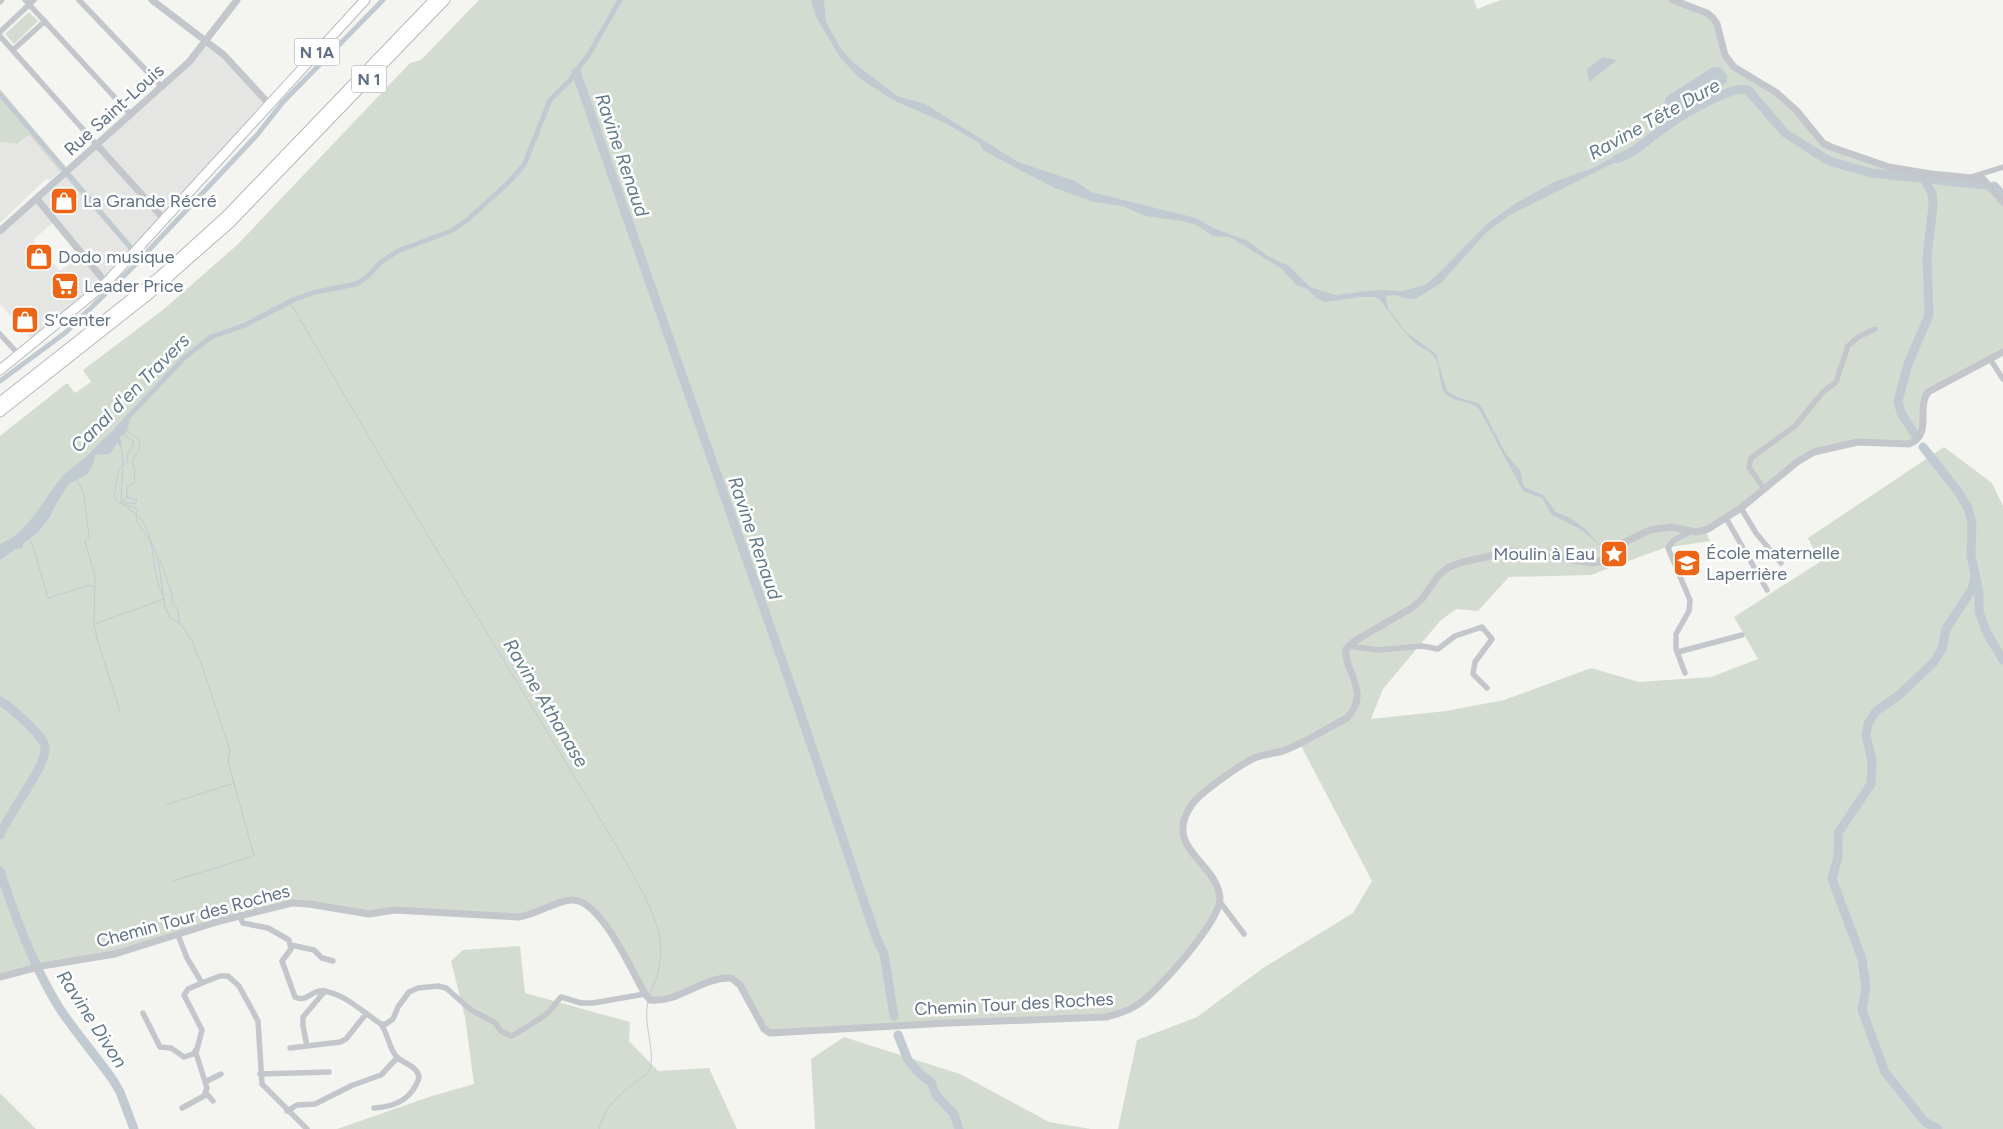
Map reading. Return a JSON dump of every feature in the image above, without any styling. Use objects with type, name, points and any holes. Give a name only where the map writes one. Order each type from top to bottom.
[{"type":"main road","name":"N 1A","points":[[0,370],[106,283],[365,0]]},
{"type":"main road","name":"N 1","points":[[0,402],[160,276],[227,215],[434,0]]},
{"type":"main road","name":"N 1","points":[[0,412],[158,287],[231,222],[445,0]]},
{"type":"street","points":[[0,32],[27,2],[34,0]]},
{"type":"street","points":[[79,0],[162,87]]},
{"type":"street","points":[[152,0],[229,60],[270,104]]},
{"type":"street","name":"Rue Saint-Louis","points":[[0,231],[189,62],[237,0]]},
{"type":"street","points":[[1673,0],[1707,13],[1713,18],[1717,24],[1725,55],[1734,67],[1777,93],[1797,110],[1823,143],[1872,162],[1914,172],[1971,177],[1986,181],[2003,202]]},
{"type":"street","points":[[27,2],[131,115]]},
{"type":"street","points":[[13,50],[44,21]]},
{"type":"street","points":[[0,36],[164,219]]},
{"type":"street","points":[[1971,177],[2003,167]]},
{"type":"street","points":[[37,199],[106,283]]},
{"type":"street","points":[[1764,489],[1749,467],[1751,458],[1795,426],[1824,392],[1836,382],[1848,346],[1858,337],[1875,329]]},
{"type":"street","points":[[0,334],[19,355]]},
{"type":"street","points":[[1244,934],[1220,902],[1216,881],[1188,849],[1183,834],[1184,819],[1202,794],[1255,758],[1283,751],[1347,718],[1352,713],[1358,686],[1346,652],[1348,646],[1414,607],[1438,576],[1449,566],[1513,551],[1592,563],[1600,562],[1619,545],[1641,533],[1663,527],[1690,532],[1705,530],[1741,508],[1797,462],[1814,452],[1832,446],[1858,442],[1909,444],[1916,441],[1923,429],[1923,403],[1928,392],[2003,352]]},
{"type":"street","points":[[1990,359],[2003,379]]},
{"type":"street","points":[[1741,508],[1756,533],[1781,564]]},
{"type":"street","points":[[1726,518],[1767,590]]},
{"type":"street","points":[[1685,673],[1677,650],[1676,634],[1689,611],[1690,600],[1668,548],[1674,540],[1690,532]]},
{"type":"street","points":[[1348,646],[1378,650],[1422,646],[1438,649],[1455,636],[1482,627],[1492,639],[1475,662],[1474,674],[1487,688]]},
{"type":"street","points":[[1677,650],[1742,634]]},
{"type":"street","name":"Chemin Tour des Roches","points":[[0,977],[42,966],[115,954],[283,905],[300,903],[369,914],[395,910],[520,917],[532,915],[564,901],[577,900],[590,908],[603,920],[650,1000],[663,1001],[712,980],[731,978],[740,984],[764,1029],[770,1033],[948,1023],[1106,1017],[1124,1013],[1139,1005],[1168,979],[1216,914],[1220,902]]},
{"type":"street","points":[[240,917],[244,924],[268,928],[285,937],[291,945],[314,950],[322,958],[333,962]]},
{"type":"street","points":[[178,935],[186,958],[202,983]]},
{"type":"street","points":[[291,945],[282,961],[294,997],[302,999],[317,992],[325,991],[360,1008],[381,1024],[388,1034],[397,1058],[419,1074],[418,1081],[403,1101],[395,1106],[374,1108]]},
{"type":"street","points":[[213,1101],[206,1093],[206,1081],[196,1056],[202,1030],[184,995],[188,990],[202,983],[220,976],[228,976],[239,986],[258,1021],[262,1084],[307,1129]]},
{"type":"street","points":[[381,1024],[386,1024],[393,1019],[398,1007],[409,992],[418,988],[438,986],[446,988],[472,1010],[494,1022],[501,1031],[511,1036],[521,1032],[528,1024],[548,1012],[561,997],[593,1003],[645,994]]},
{"type":"street","points":[[307,1046],[302,1021],[305,1014],[322,997],[325,991]]},
{"type":"street","points":[[143,1013],[160,1047],[170,1048],[184,1057],[193,1054],[196,1050]]},
{"type":"street","points":[[290,1048],[346,1039],[366,1014]]},
{"type":"street","points":[[287,1111],[297,1105],[315,1104],[353,1085],[381,1075],[397,1058]]},
{"type":"street","points":[[260,1074],[329,1072]]},
{"type":"street","points":[[206,1081],[221,1074]]},
{"type":"street","points":[[182,1108],[200,1099],[206,1093]]},
{"type":"shaded area","points":[[479,0],[1474,0],[1477,9],[1501,0],[1673,0],[1713,18],[1725,55],[1734,67],[1777,93],[1823,143],[1872,162],[1983,179],[2003,202],[2003,352],[1928,392],[1923,429],[1916,441],[1876,442],[1814,452],[1741,508],[1705,529],[1710,541],[1664,548],[1591,575],[1509,577],[1478,611],[1456,609],[1440,621],[1383,689],[1371,719],[1446,711],[1504,700],[1591,668],[1639,682],[1711,677],[1758,659],[1734,617],[1820,562],[1808,538],[1944,447],[1992,483],[2003,506],[2003,1129],[1118,1129],[1137,1040],[1197,1017],[1263,968],[1353,913],[1372,881],[1299,742],[1255,758],[1191,806],[1183,834],[1216,881],[1220,902],[1177,968],[1124,1013],[770,1033],[740,985],[731,978],[673,998],[650,1000],[603,920],[577,900],[532,915],[435,911],[369,914],[292,903],[115,954],[0,975],[0,436],[67,383],[75,393],[91,382],[83,370],[164,309],[237,245],[410,63],[421,60]]},
{"type":"shaded area","points":[[811,0],[824,0],[826,22],[841,49],[854,63],[897,96],[925,104],[1018,162],[1075,181],[1091,192],[1196,218],[1213,228],[1246,240],[1268,256],[1289,266],[1310,287],[1335,295],[1379,290],[1402,291],[1425,285],[1487,224],[1516,203],[1554,182],[1595,167],[1615,156],[1627,156],[1510,215],[1487,232],[1441,283],[1417,298],[1408,299],[1396,295],[1386,296],[1388,308],[1406,332],[1436,354],[1447,391],[1457,397],[1480,404],[1506,454],[1520,470],[1524,487],[1543,495],[1556,512],[1571,518],[1584,528],[1604,549],[1583,531],[1552,515],[1542,498],[1523,491],[1479,409],[1472,404],[1455,400],[1448,396],[1442,388],[1435,357],[1407,335],[1379,299],[1360,297],[1325,302],[1316,298],[1307,289],[1296,285],[1282,269],[1230,237],[1213,236],[1196,225],[1182,221],[1145,216],[1123,206],[1094,202],[1055,188],[1018,169],[984,151],[979,143],[945,123],[891,99],[858,77],[839,56],[816,17]]},
{"type":"shaded area","points":[[29,12],[38,21],[14,44],[5,34]]},
{"type":"shaded area","points":[[206,42],[269,104],[106,283],[34,342],[0,304],[0,231],[97,145]],"holes":[[[55,221],[82,254],[60,271],[33,240]]]},
{"type":"shaded area","points":[[1603,57],[1617,60],[1589,82],[1587,69]]},
{"type":"shaded area","points":[[1713,67],[1721,68],[1727,75],[1727,82],[1681,113],[1671,115],[1664,103],[1666,97]]},
{"type":"shaded area","points":[[0,89],[66,167],[60,172],[29,135],[18,144],[0,142]]},
{"type":"shaded area","points":[[29,135],[60,172],[50,180],[46,179],[0,223],[0,142],[19,144]]},
{"type":"shaded area","points":[[70,172],[134,247],[130,251],[64,176],[69,176]]},
{"type":"shaded area","points":[[130,420],[127,431],[119,438],[122,442],[121,447],[117,443],[110,454],[95,455],[93,465],[88,474],[69,484],[50,517],[38,532],[23,544],[23,548],[16,549],[0,560],[0,544],[19,533],[27,525],[61,478],[112,431]]},
{"type":"shaded area","points":[[520,946],[525,993],[630,1022],[629,1041],[658,1071],[709,1068],[737,1129],[337,1129],[432,1096],[474,1084],[465,1017],[451,961],[463,950]]},
{"type":"shaded area","points":[[844,1037],[960,1074],[1049,1122],[1091,1129],[815,1129],[811,1059]]},
{"type":"shaded area","points":[[0,1093],[36,1129],[0,1129]]},
{"type":"waterway","points":[[0,381],[65,333],[133,267],[257,135],[283,102],[383,0]]},
{"type":"waterway","name":"Canal d'en Travers","points":[[117,429],[184,358],[211,337],[245,325],[295,299],[316,292],[356,284],[367,277],[381,262],[398,251],[451,231],[466,221],[508,183],[524,165],[550,100],[570,80],[589,54],[620,0]]},
{"type":"waterway","name":"Ravine Renaud","points":[[576,72],[798,706],[876,937],[884,954],[894,1016]]},
{"type":"waterway","name":"Ravine Tête Dure","points":[[1617,159],[1636,149],[1693,109],[1718,96],[1740,89],[1748,90],[1785,133],[1829,161],[1871,173],[1985,185]]},
{"type":"waterway","points":[[0,94],[135,253]]},
{"type":"waterway","name":"Ravine Tête Dure","points":[[1916,436],[1901,413],[1898,401],[1908,364],[1929,315],[1927,258],[1933,205],[1932,194],[1925,180]]},
{"type":"waterway","points":[[1994,186],[2003,195]]},
{"type":"waterway","name":"Ravine Athanase","points":[[290,302],[390,473],[644,894],[657,926],[660,942],[657,976],[649,996]]},
{"type":"waterway","points":[[122,502],[127,497],[127,487],[134,483],[135,470],[132,462],[140,448],[139,439],[127,431]]},
{"type":"waterway","points":[[123,434],[134,442],[127,456],[128,462],[119,468],[114,497],[119,503],[136,503],[137,500],[127,497]]},
{"type":"waterway","points":[[121,447],[123,462],[121,503],[136,514],[137,522],[152,543],[158,559],[165,607],[170,618],[180,623],[192,641],[201,663],[230,751],[228,761],[254,856],[173,881]]},
{"type":"waterway","name":"Ravine Tête Dure","points":[[1923,447],[1957,490],[1968,508],[1972,523],[1971,556],[1979,592],[1979,612],[1987,633],[2003,660]]},
{"type":"waterway","points":[[77,479],[84,495],[89,537],[85,541],[95,576],[94,624],[120,711]]},
{"type":"waterway","points":[[124,504],[138,509],[136,514],[148,531],[156,574],[163,596]]},
{"type":"waterway","points":[[29,539],[33,546],[48,598],[89,585],[95,587]]},
{"type":"waterway","points":[[160,560],[172,594],[172,603],[178,611],[179,622]]},
{"type":"waterway","points":[[1938,1129],[1925,1122],[1885,1072],[1862,1010],[1866,988],[1862,959],[1832,879],[1838,856],[1838,833],[1871,784],[1872,761],[1866,735],[1868,724],[1876,711],[1898,696],[1934,662],[1942,649],[1946,629],[1972,589],[1975,576]]},
{"type":"waterway","points":[[95,624],[164,599]]},
{"type":"waterway","name":"Ravine Divon","points":[[0,701],[11,708],[27,723],[40,737],[45,747],[44,755],[34,777],[0,835]]},
{"type":"waterway","points":[[166,805],[234,783]]},
{"type":"waterway","name":"Ravine Divon","points":[[0,871],[42,977],[60,1009],[113,1080],[120,1092],[134,1129]]},
{"type":"waterway","name":"Ravine Athanase","points":[[599,1129],[607,1110],[618,1096],[648,1073],[651,1065],[647,1021],[648,1002]]},
{"type":"waterway","name":"Ravine Renaud","points":[[898,1035],[908,1060],[920,1074],[931,1082],[936,1095],[954,1114],[959,1129]]},
{"type":"place","name":"La Grande Récré","points":[[64,201]]},
{"type":"place","name":"Dodo musique","points":[[39,257]]},
{"type":"place","name":"Leader Price","points":[[65,286]]},
{"type":"place","name":"S'center","points":[[25,320]]},
{"type":"place","name":"Moulin à Eau","points":[[1614,554]]},
{"type":"place","name":"École maternelle Laperrière","points":[[1687,563]]}]
